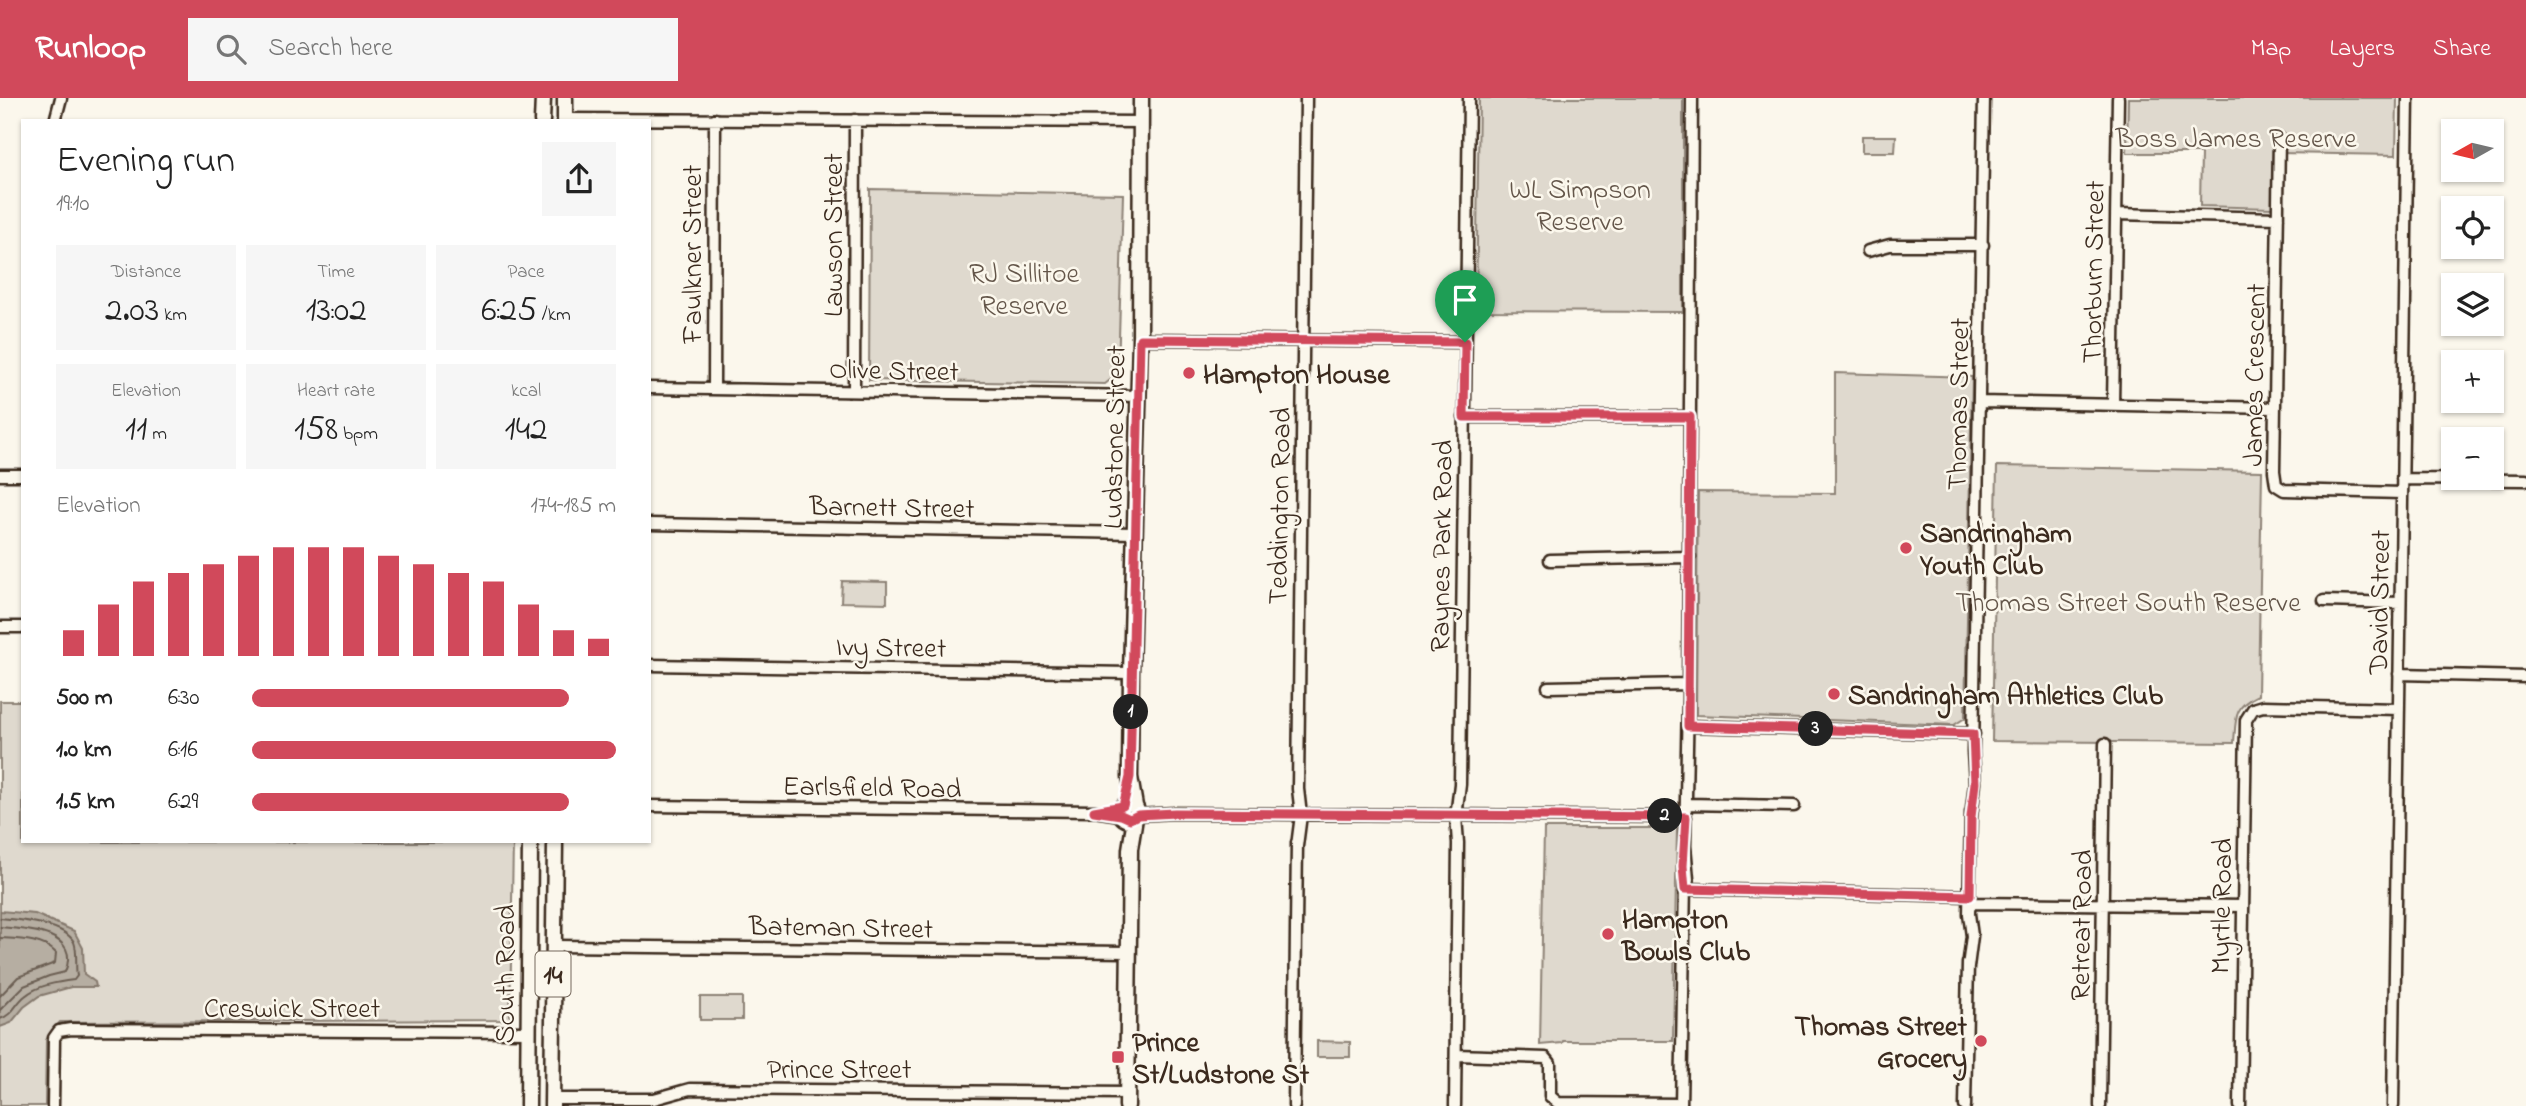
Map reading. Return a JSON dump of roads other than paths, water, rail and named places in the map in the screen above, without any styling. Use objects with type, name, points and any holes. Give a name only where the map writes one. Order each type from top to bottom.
[{"type":"street","points":[[56,119],[61,98]]},
{"type":"street","points":[[542,98],[542,119]]},
{"type":"street","points":[[565,98],[565,119]]},
{"type":"street","name":"Ludstone Street","points":[[1127,1099],[1131,673],[1140,339],[1141,98]]},
{"type":"street","name":"Teddington Road","points":[[1294,1106],[1306,98]]},
{"type":"street","name":"Raynes Park Road","points":[[1455,1106],[1469,98]]},
{"type":"street","points":[[1456,1055],[1546,1058],[1551,1068],[1550,1096],[1562,1104],[1681,1105],[1685,889],[1688,874],[1685,846],[1690,556],[1692,98]]},
{"type":"street","name":"Thomas Street","points":[[1965,1106],[1968,967],[1972,936],[1969,914],[1970,776],[1973,752],[1984,98]]},
{"type":"street","name":"Thorburn Street","points":[[2113,405],[2118,98]]},
{"type":"street","name":"David Street","points":[[2393,1106],[2407,98]]},
{"type":"street","points":[[651,119],[1141,122]]},
{"type":"street","name":"Faulkner Street","points":[[714,389],[715,119]]},
{"type":"street","name":"Lawson Street","points":[[854,391],[855,120]]},
{"type":"street","name":"James Crescent","points":[[2279,138],[2275,483],[2279,489],[2402,492]]},
{"type":"street","points":[[2116,214],[2278,218]]},
{"type":"street","points":[[1868,251],[1891,245],[1983,245]]},
{"type":"street","points":[[1140,339],[1465,342]]},
{"type":"street","name":"Olive Street","points":[[651,388],[1139,396]]},
{"type":"street","points":[[1980,402],[2275,408]]},
{"type":"street","points":[[1464,417],[1690,417]]},
{"type":"street","points":[[0,475],[21,475]]},
{"type":"street","points":[[2402,480],[2526,480]]},
{"type":"street","name":"Barnett Street","points":[[651,524],[1135,533]]},
{"type":"street","points":[[1550,560],[1690,556]]},
{"type":"street","points":[[2324,601],[2400,603]]},
{"type":"street","points":[[0,627],[21,627]]},
{"type":"street","name":"Ivy Street","points":[[651,665],[1131,673]]},
{"type":"street","points":[[2399,674],[2526,677]]},
{"type":"street","points":[[1548,687],[1688,684]]},
{"type":"street","name":"Myrtle Road","points":[[2240,1106],[2246,720],[2253,709],[2263,706],[2399,709]]},
{"type":"street","points":[[1688,726],[1973,734]]},
{"type":"street","name":"Retreat Road","points":[[2100,1106],[2105,744]]},
{"type":"street","points":[[1687,804],[1794,806]]},
{"type":"street","name":"Earlsfield Road","points":[[651,806],[1459,817],[1686,817]]},
{"type":"street","name":"South Road","points":[[528,1106],[530,843]]},
{"type":"street","name":"South Road","points":[[552,1102],[555,843]]},
{"type":"street","points":[[1685,889],[2103,904],[2243,906]]},
{"type":"street","name":"Bateman Street","points":[[554,946],[1128,952]]},
{"type":"street","name":"Creswick Street","points":[[52,1106],[52,1045],[56,1034],[71,1029],[528,1032]]},
{"type":"street","name":"Prince Street","points":[[552,1102],[654,1099],[690,1089],[1127,1099]]},
{"type":"water","points":[[0,911],[35,914],[74,931],[83,948],[84,974],[95,982],[96,987],[71,987],[39,996],[24,1007],[11,1023],[0,1027]]},
{"type":"place","name":"Hampton House","points":[[1189,373]]},
{"type":"place","name":"Sandringham Youth Club","points":[[1906,548]]},
{"type":"place","name":"Sandringham Athletics Club","points":[[1834,694]]},
{"type":"place","name":"Hampton Bowls Club","points":[[1608,934]]},
{"type":"place","name":"Thomas Street Grocery","points":[[1981,1041]]},
{"type":"place","name":"Prince St/Ludstone St","points":[[1118,1057]]},
{"type":"park label","name":"Boss James Reserve","points":[[2236,137]]},
{"type":"park label","name":"WL Simpson Reserve","points":[[1580,204]]},
{"type":"park label","name":"RJ Sillitoe Reserve","points":[[1024,288]]},
{"type":"park label","name":"Thomas Street South Reserve","points":[[2128,601]]}]
